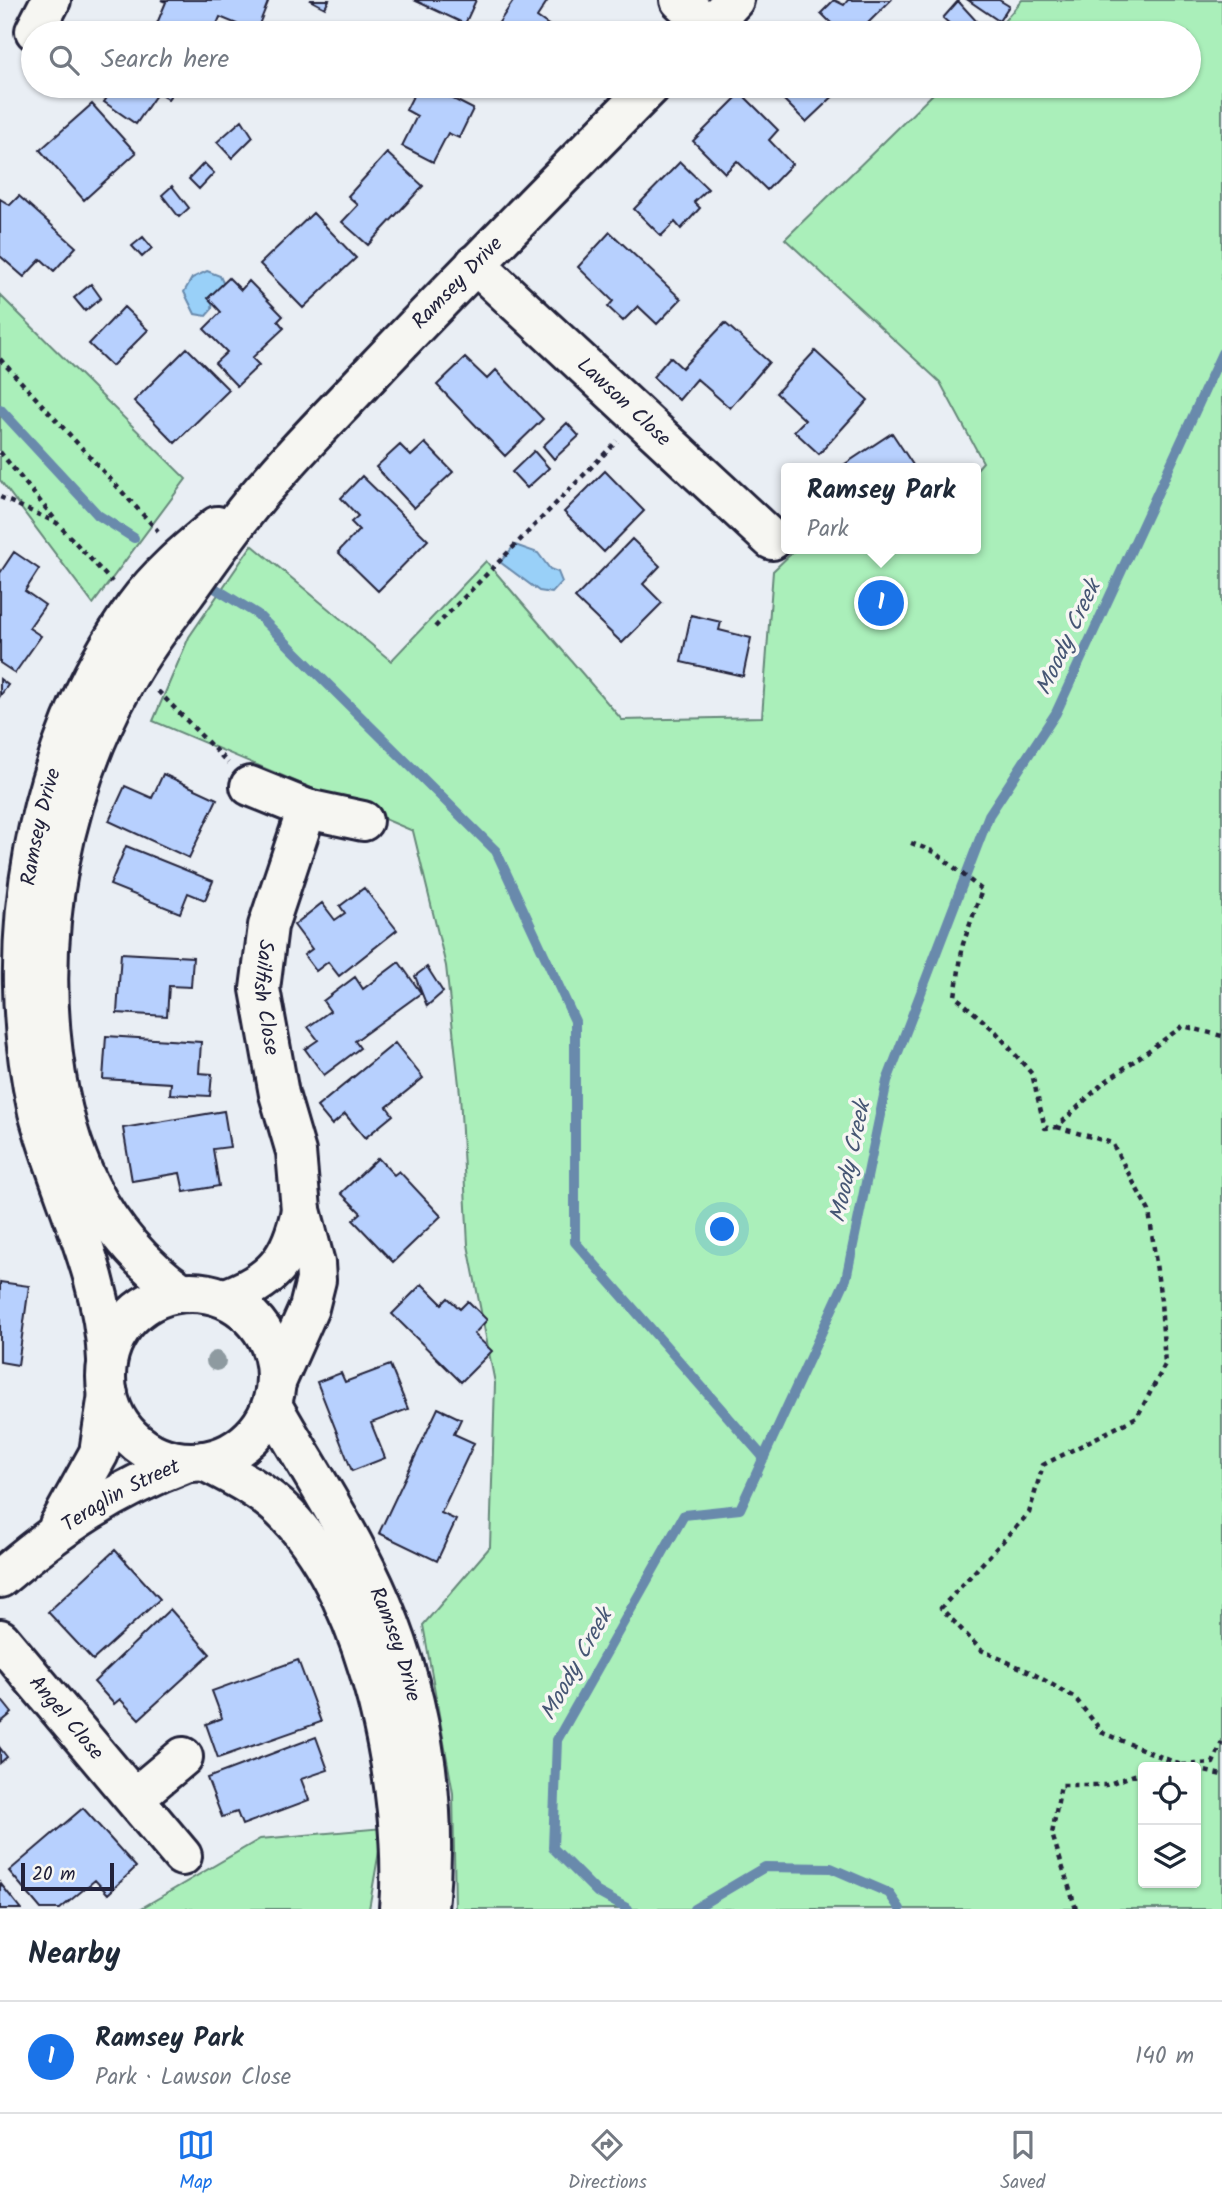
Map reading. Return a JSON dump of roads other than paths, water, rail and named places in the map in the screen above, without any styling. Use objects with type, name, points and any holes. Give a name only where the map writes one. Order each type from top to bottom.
[{"type":"main road","points":[[680,0],[715,20]]},
{"type":"main road","name":"Ramsey Drive","points":[[108,1377],[101,1303],[60,1188],[37,1111],[26,1056],[21,955],[32,863],[58,757],[106,652],[135,607],[172,563],[267,484],[475,264],[639,98]]},
{"type":"main road","name":"Lawson Close","points":[[475,264],[772,540]]},
{"type":"main road","name":"Ramsey Drive","points":[[181,1292],[136,1254],[110,1224],[89,1188],[57,1088],[47,982],[50,923],[69,822],[101,729],[135,666],[267,484]]},
{"type":"main road","points":[[250,786],[307,809],[363,821]]},
{"type":"main road","name":"Sailfish Close","points":[[274,1393],[309,1308],[316,1280],[315,1263],[301,1210],[296,1152],[279,1094],[260,989],[268,926],[307,809]]},
{"type":"main road","name":"Sailfish Close","points":[[226,1298],[263,1280],[286,1259],[295,1241],[301,1210]]},
{"type":"main road","points":[[181,1292],[204,1292],[226,1298],[247,1312],[264,1332],[273,1355],[274,1393],[261,1426],[246,1443],[226,1455],[196,1461],[166,1458],[145,1448],[129,1434],[116,1416],[108,1377],[117,1335],[133,1313],[155,1299],[181,1292]]},
{"type":"main road","name":"Teraglin Street","points":[[54,1533],[99,1453],[108,1377]]},
{"type":"main road","name":"Ramsey Drive","points":[[274,1393],[374,1585],[396,1637],[416,1711],[428,1778],[431,1847],[428,1909]]},
{"type":"main road","name":"Ramsey Drive","points":[[196,1461],[247,1484],[287,1516],[317,1555],[354,1631],[384,1727],[394,1781],[400,1833],[399,1909]]},
{"type":"main road","name":"Teraglin Street","points":[[0,1578],[54,1533],[116,1493],[196,1461]]},
{"type":"main road","name":"Angel Close","points":[[0,1639],[182,1856]]},
{"type":"main road","points":[[134,1798],[183,1757]]},
{"type":"water","points":[[207,271],[220,276],[225,287],[213,298],[212,309],[206,316],[195,314],[184,292],[192,278]]},
{"type":"water","points":[[515,545],[538,553],[550,569],[558,572],[562,582],[552,593],[539,591],[500,562]]},
{"type":"waterway","name":"Moody Creek","points":[[628,1909],[597,1892],[553,1848],[557,1740],[684,1515],[740,1509],[846,1279],[887,1081],[989,815],[1056,713],[1222,353]]},
{"type":"waterway","points":[[0,409],[98,515],[134,538]]},
{"type":"waterway","points":[[213,587],[257,614],[496,851],[575,1021],[575,1242],[764,1458]]},
{"type":"waterway","name":"Moody Creek","points":[[694,1909],[765,1867],[831,1868],[889,1893],[900,1909]]},
{"type":"place","name":"Ramsey Park","points":[[881,603]]}]
